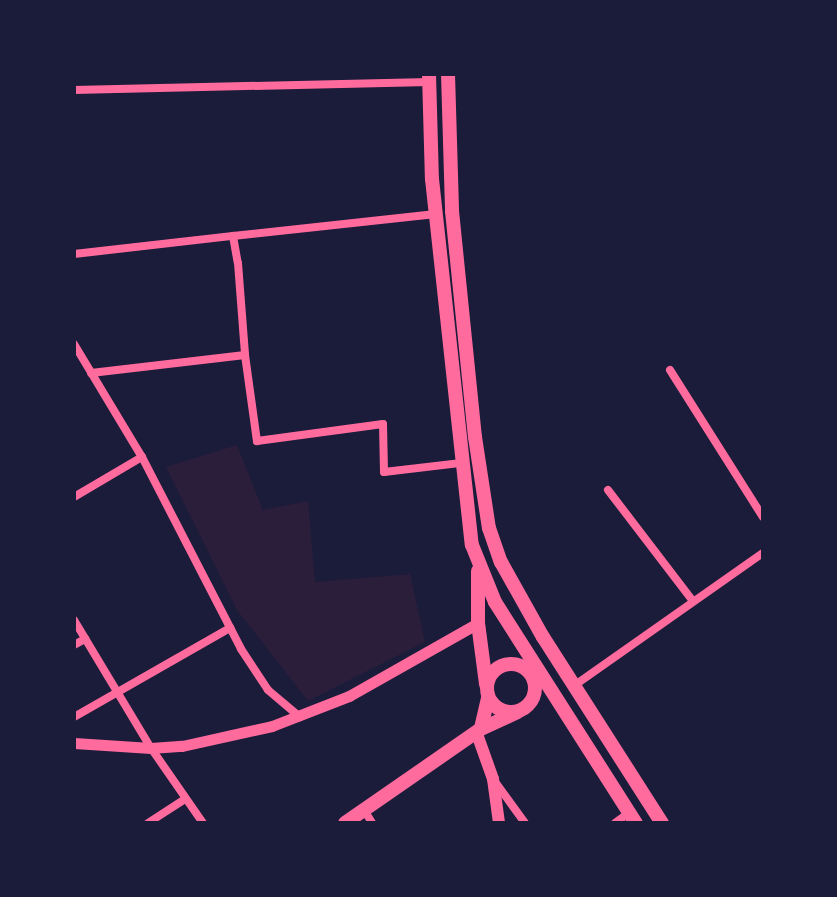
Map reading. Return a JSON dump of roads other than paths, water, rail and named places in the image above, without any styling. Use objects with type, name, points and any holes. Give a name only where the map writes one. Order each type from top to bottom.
[{"type":"main road","points":[[448,74],[452,211],[483,503],[501,562],[543,637],[662,823]]},
{"type":"main road","points":[[430,78],[436,214],[466,518],[478,567],[495,602],[632,818]]},
{"type":"main road","points":[[478,567],[478,623],[487,691],[500,710],[518,712]]},
{"type":"main road","points":[[499,823],[493,779],[479,732],[489,676],[502,665],[538,669],[572,680]]},
{"type":"main road","points":[[521,666],[528,670],[535,686],[531,702]]},
{"type":"main road","points":[[345,823],[368,817],[479,732],[531,702],[553,695],[572,680]]},
{"type":"street","points":[[74,90],[430,78]]},
{"type":"street","points":[[74,254],[436,214]]},
{"type":"street","points":[[233,236],[257,441],[383,424],[384,472],[461,463]]},
{"type":"street","points":[[74,344],[142,457],[230,628],[268,690],[300,717]]},
{"type":"street","points":[[91,373],[245,355]]},
{"type":"street","points":[[670,370],[763,517]]},
{"type":"street","points":[[74,497],[142,457]]},
{"type":"street","points":[[608,490],[692,600]]},
{"type":"street","points":[[572,680],[591,674],[692,600],[763,553]]},
{"type":"street","points":[[74,620],[151,748],[203,823]]},
{"type":"street","points":[[74,743],[151,748],[213,741],[300,717],[349,696],[478,623]]},
{"type":"street","points":[[74,717],[230,628]]},
{"type":"street","points":[[74,645],[85,639]]},
{"type":"street","points":[[493,779],[525,823]]},
{"type":"street","points":[[148,823],[185,799]]},
{"type":"street","points":[[615,823],[632,818]]}]
